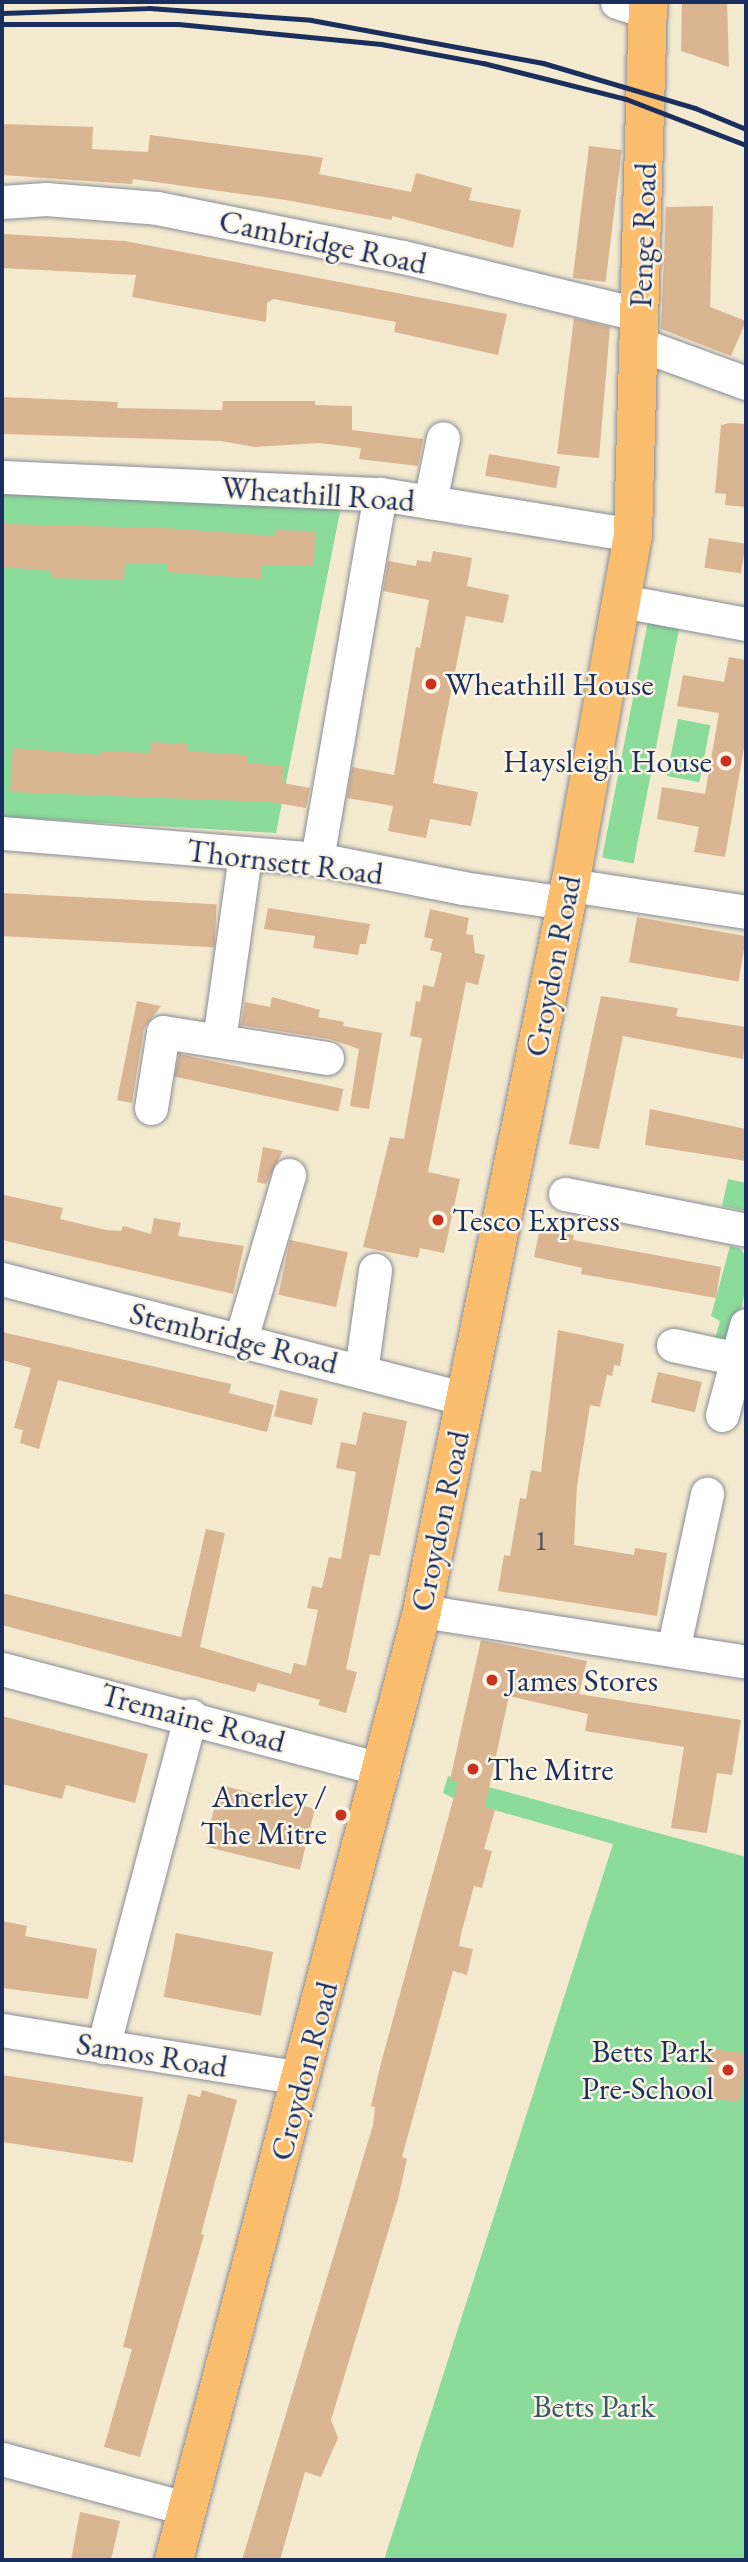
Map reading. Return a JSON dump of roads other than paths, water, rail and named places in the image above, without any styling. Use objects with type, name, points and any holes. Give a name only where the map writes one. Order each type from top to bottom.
[{"type":"main road","name":"Penge Road","points":[[637,467],[640,330],[638,5]]},
{"type":"main road","name":"Croydon Road","points":[[174,2560],[383,1770],[422,1611],[568,894],[633,534],[637,467]]},
{"type":"street","name":"Cambridge Road","points":[[2,202],[46,199],[157,208],[403,257],[640,330],[746,383]]},
{"type":"street","points":[[430,502],[443,438]]},
{"type":"street","name":"Wheathill Road","points":[[2,477],[380,494],[633,534]]},
{"type":"street","points":[[317,859],[380,494]]},
{"type":"street","points":[[622,601],[746,624]]},
{"type":"street","name":"Thornsett Road","points":[[2,833],[317,859],[463,888],[568,894],[746,912]]},
{"type":"street","points":[[219,1040],[245,855]]},
{"type":"street","points":[[151,1108],[163,1032],[327,1058]]},
{"type":"street","points":[[241,1339],[289,1175]]},
{"type":"street","points":[[565,1194],[746,1230]]},
{"type":"street","points":[[361,1371],[375,1270]]},
{"type":"street","name":"Stembridge Road","points":[[2,1279],[465,1399]]},
{"type":"street","points":[[722,1415],[746,1325]]},
{"type":"street","points":[[673,1345],[738,1359]]},
{"type":"street","points":[[673,1650],[707,1494]]},
{"type":"street","points":[[422,1611],[746,1662]]},
{"type":"street","name":"Tremaine Road","points":[[2,1669],[191,1715],[383,1770]]},
{"type":"street","points":[[103,2047],[191,1715]]},
{"type":"street","name":"Samos Road","points":[[2,2030],[302,2078]]},
{"type":"street","points":[[2,2459],[188,2509]]},
{"type":"railway","points":[[2,13],[149,8],[311,20],[543,63],[695,108],[746,129]]},
{"type":"railway","points":[[2,24],[178,24],[381,44],[483,63],[626,99],[746,145]]},
{"type":"place","name":"Wheathill House","points":[[431,684]]},
{"type":"place","name":"Haysleigh House","points":[[726,761]]},
{"type":"place","name":"Tesco Express","points":[[438,1220]]},
{"type":"place","name":"James Stores","points":[[492,1680]]},
{"type":"place","name":"The Mitre","points":[[473,1769]]},
{"type":"place","name":"Anerley / The Mitre","points":[[341,1815]]},
{"type":"place","name":"Betts Park Pre-School","points":[[728,2070]]},
{"type":"park label","name":"Betts Park","points":[[594,2406]]}]
